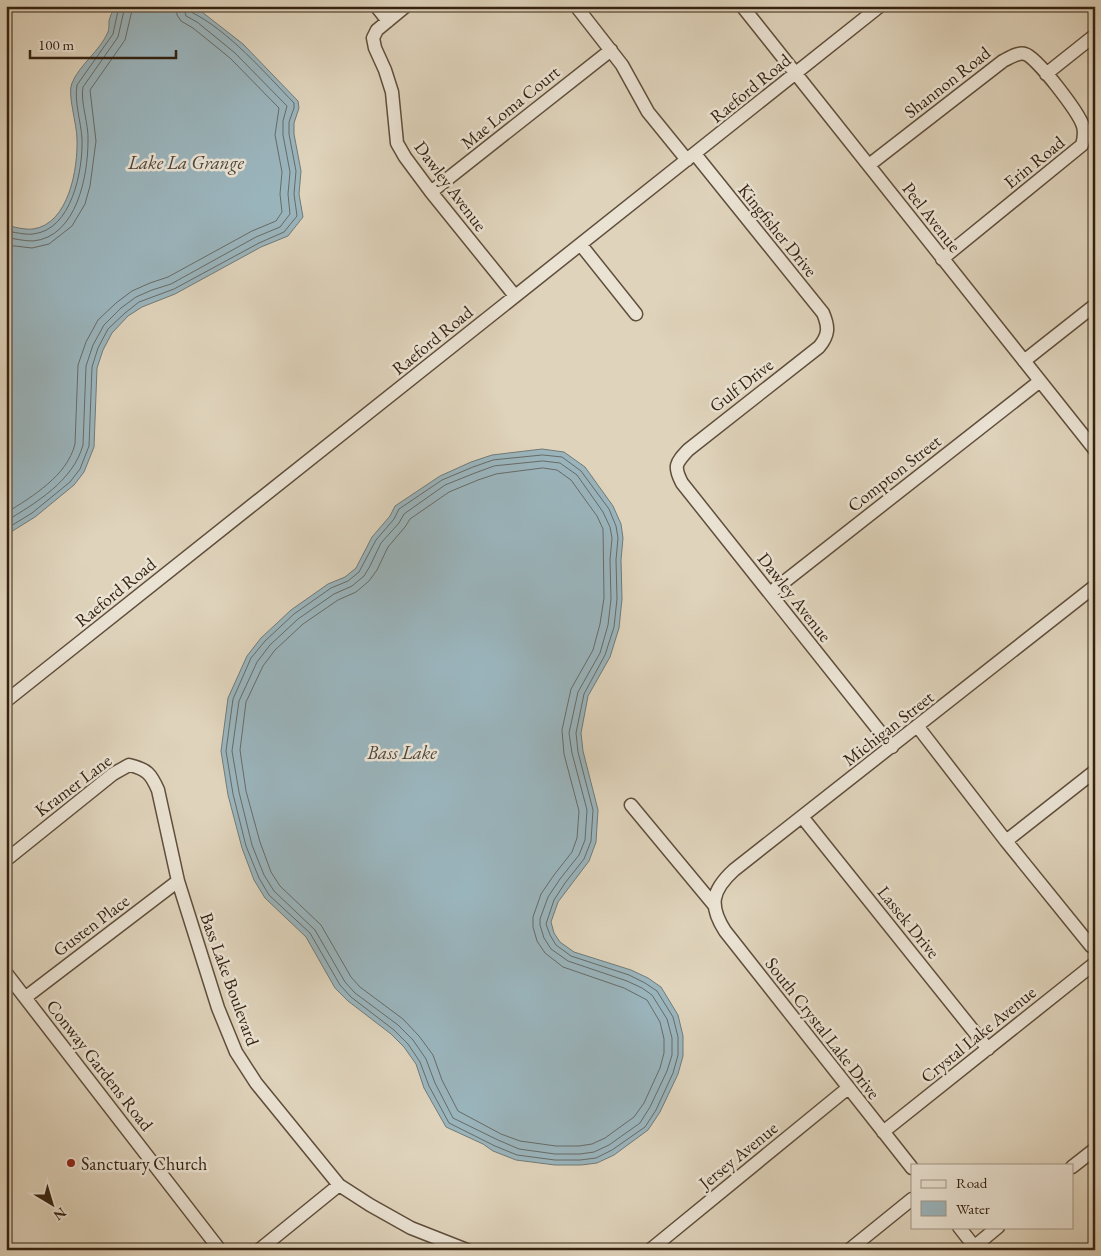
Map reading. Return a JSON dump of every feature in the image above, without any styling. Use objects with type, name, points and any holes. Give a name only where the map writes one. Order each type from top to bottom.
[{"type":"street","points":[[376,6],[388,21],[406,6]]},
{"type":"street","name":"Kingfisher Drive","points":[[576,6],[630,77],[641,102],[648,112],[691,157],[823,313],[828,331]]},
{"type":"street","name":"Peel Avenue","points":[[742,6],[1095,450]]},
{"type":"street","name":"Raeford Road","points":[[6,701],[880,6]]},
{"type":"street","name":"Dawley Avenue","points":[[388,21],[377,30],[373,38],[392,92],[397,143],[405,157],[514,296]]},
{"type":"street","points":[[1046,74],[1095,34]]},
{"type":"street","name":"Mae Loma Court","points":[[432,192],[610,50]]},
{"type":"street","name":"Shannon Road","points":[[868,165],[1003,61],[1015,55],[1024,54],[1034,59],[1046,74]]},
{"type":"street","name":"Erin Road","points":[[942,259],[1082,145],[1084,128],[1079,116],[1046,74]]},
{"type":"street","points":[[581,245],[636,314]]},
{"type":"street","points":[[1024,361],[1095,305]]},
{"type":"street","name":"Gulf Drive","points":[[676,468],[680,459],[688,450],[819,347],[826,338],[828,331]]},
{"type":"street","name":"Compton Street","points":[[770,594],[1040,381]]},
{"type":"street","name":"Dawley Avenue","points":[[676,468],[682,483],[892,747]]},
{"type":"street","name":"Michigan Street","points":[[714,905],[715,896],[726,878],[1095,586]]},
{"type":"street","points":[[918,727],[1006,841],[1091,946],[1095,948]]},
{"type":"street","name":"Kramer Lane","points":[[6,860],[113,774],[129,765],[141,768]]},
{"type":"street","name":"Bass Lake Boulevard","points":[[141,768],[152,776],[158,790],[178,881],[218,1008],[236,1052],[256,1083],[339,1185],[370,1206],[411,1228],[467,1250]]},
{"type":"street","points":[[1006,841],[1095,771]]},
{"type":"street","name":"South Crystal Lake Drive","points":[[631,805],[714,905],[725,931],[911,1167]]},
{"type":"street","name":"Lassek Drive","points":[[803,818],[988,1049]]},
{"type":"street","name":"Gusten Place","points":[[26,998],[178,881]]},
{"type":"street","name":"Crystal Lake Avenue","points":[[883,1132],[1095,963]]},
{"type":"street","name":"Conway Gardens Road","points":[[6,973],[220,1250]]},
{"type":"street","name":"Jersey Avenue","points":[[650,1250],[848,1088]]},
{"type":"street","points":[[1074,1165],[1095,1149]]},
{"type":"street","points":[[259,1250],[339,1185]]},
{"type":"street","points":[[849,1250],[911,1200]]},
{"type":"street","points":[[960,1228],[976,1248],[997,1228]]},
{"type":"water","name":"Lake La Grange","points":[[114,6],[189,6],[202,12],[243,44],[298,101],[299,108],[294,123],[294,134],[301,171],[299,194],[303,217],[288,236],[261,247],[175,294],[142,307],[128,316],[112,333],[103,350],[97,368],[94,447],[84,472],[74,485],[35,517],[6,535],[6,225],[33,229],[45,225],[55,217],[63,206],[69,193],[76,165],[77,133],[71,102],[72,83],[108,32]]},
{"type":"water","name":"Bass Lake","points":[[542,449],[564,452],[585,467],[613,506],[621,524],[623,538],[621,560],[622,599],[619,628],[610,657],[588,696],[581,733],[583,751],[598,810],[596,842],[589,861],[558,902],[551,922],[554,933],[560,942],[574,952],[631,970],[661,987],[678,1015],[683,1036],[683,1056],[678,1074],[660,1112],[648,1130],[614,1155],[597,1163],[581,1165],[555,1165],[516,1160],[493,1151],[483,1144],[446,1127],[424,1088],[416,1064],[404,1047],[335,988],[306,937],[265,898],[254,880],[242,848],[228,795],[221,751],[228,698],[247,656],[261,638],[291,610],[328,584],[345,577],[356,568],[372,537],[390,516],[395,506],[440,476],[471,462],[492,455]]},
{"type":"place","name":"Sanctuary Church","points":[[71,1163]]}]
